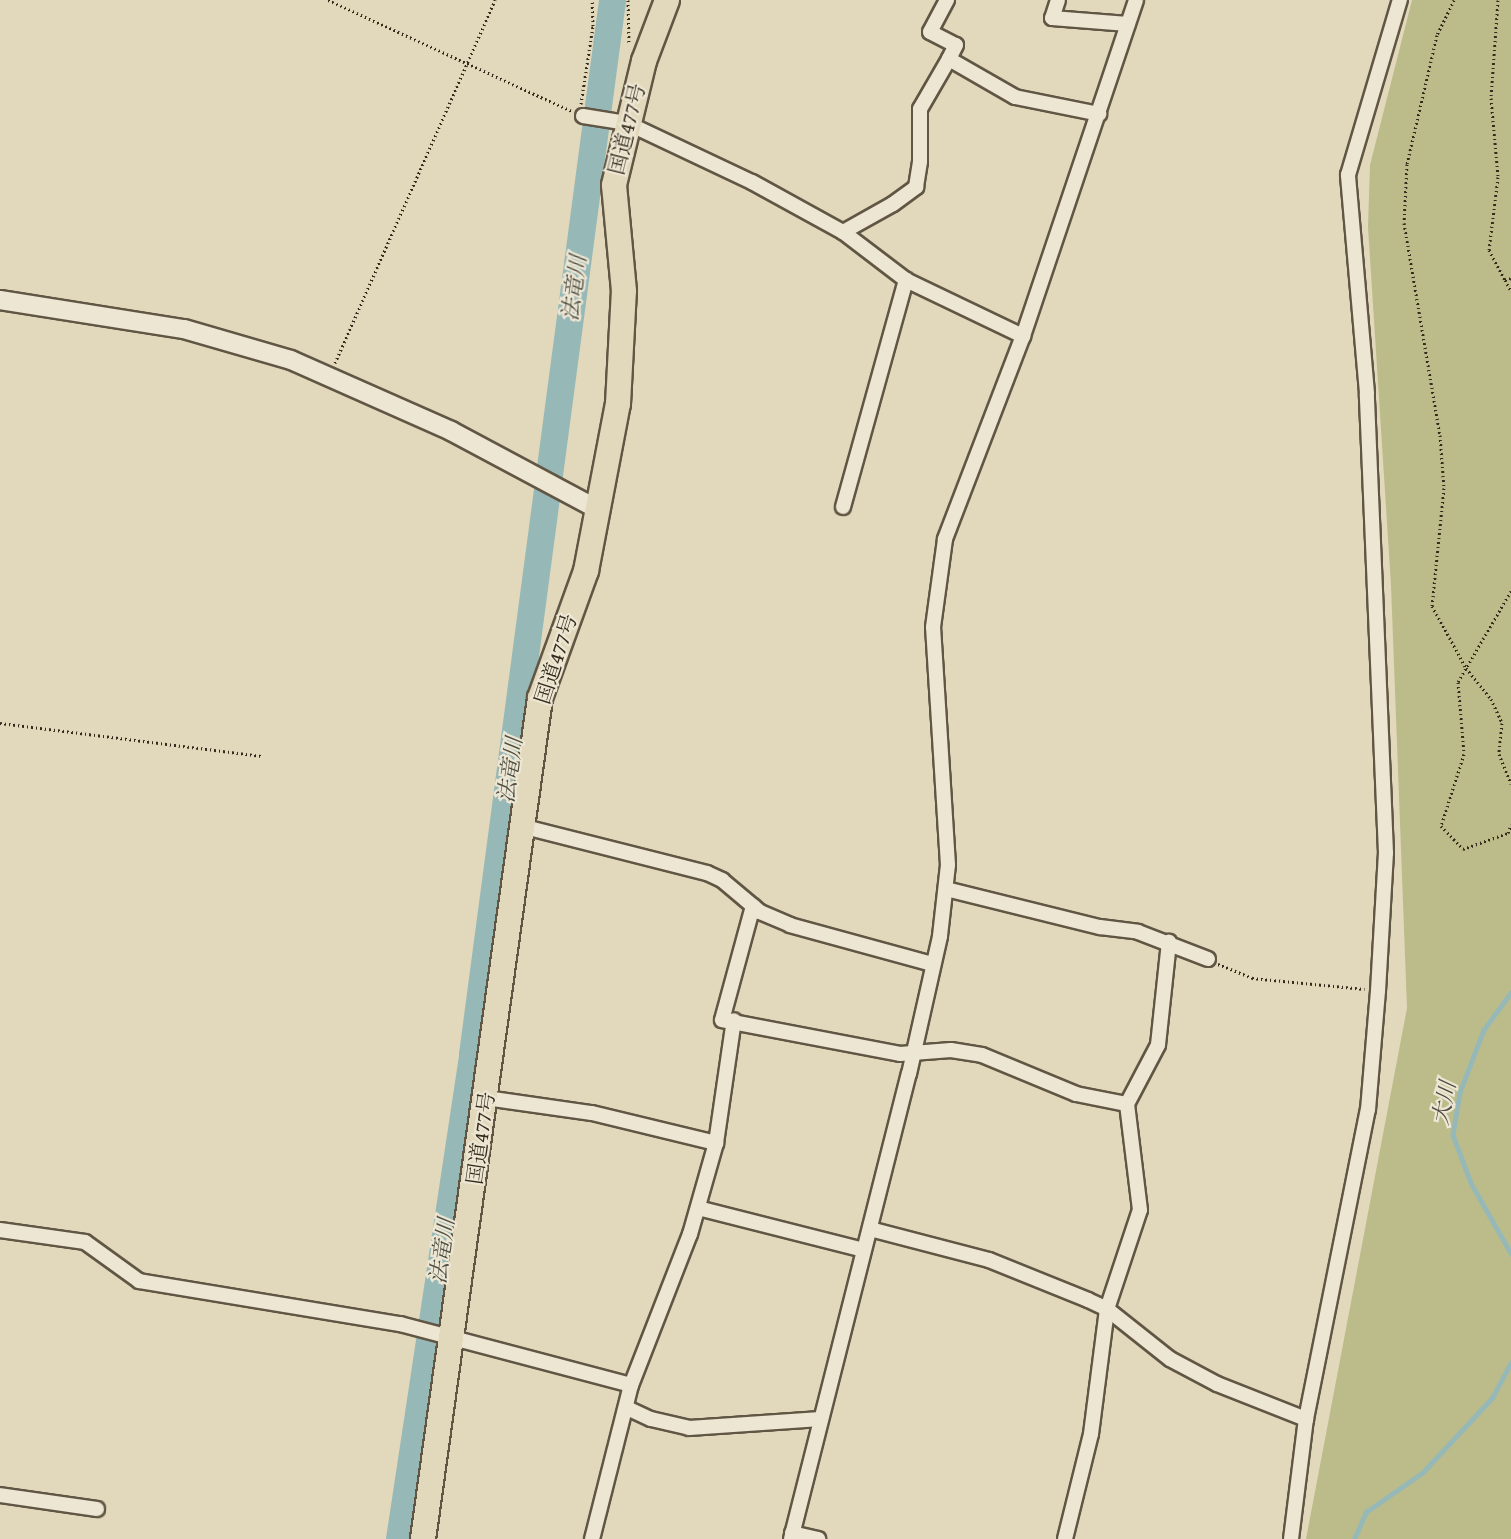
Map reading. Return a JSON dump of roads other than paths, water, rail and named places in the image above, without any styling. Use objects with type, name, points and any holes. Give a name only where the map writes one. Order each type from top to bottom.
[{"type":"highway","name":"国道477号","points":[[423,1539],[525,827],[540,698],[586,571],[599,510],[624,352],[624,291],[614,185],[623,122],[667,0]]},
{"type":"street","points":[[843,232],[893,204],[916,187],[920,161],[920,109],[956,45],[930,32],[947,0]]},
{"type":"street","points":[[1059,0],[1052,18],[1128,24]]},
{"type":"street","points":[[818,1539],[792,1536],[914,1051],[946,889],[946,797],[933,627],[945,539],[1023,336],[1136,0]]},
{"type":"street","points":[[1291,1539],[1306,1419],[1368,1110],[1378,991],[1386,853],[1367,393],[1348,175],[1400,0]]},
{"type":"street","points":[[949,59],[1015,97],[1099,114]]},
{"type":"street","points":[[584,116],[623,122],[752,182],[843,232],[906,280],[1023,336]]},
{"type":"street","points":[[843,507],[906,280]]},
{"type":"street","points":[[0,300],[184,329],[239,343],[329,375],[451,431],[599,510]]},
{"type":"street","points":[[525,827],[707,873],[722,880],[753,906],[790,924],[933,964]]},
{"type":"street","points":[[946,889],[1100,927],[1138,932],[1209,959]]},
{"type":"street","points":[[753,906],[722,1020],[734,1020],[855,1048],[900,1054],[914,1051],[951,1050],[982,1055],[1076,1094],[1127,1104]]},
{"type":"street","points":[[1065,1539],[1091,1434],[1107,1309],[1140,1210],[1127,1104],[1158,1045],[1169,942]]},
{"type":"street","points":[[592,1539],[631,1385],[655,1320],[671,1288],[698,1208],[716,1143],[734,1020]]},
{"type":"street","points":[[486,1098],[592,1113],[716,1143]]},
{"type":"street","points":[[698,1208],[864,1250]]},
{"type":"street","points":[[870,1229],[989,1260],[1107,1309],[1170,1359],[1217,1384],[1306,1419]]},
{"type":"street","points":[[0,1230],[85,1242],[139,1281],[454,1335],[631,1385]]},
{"type":"street","points":[[627,1408],[651,1419],[689,1428],[821,1419]]},
{"type":"street","points":[[0,1495],[97,1509]]},
{"type":"waterway","name":"法竜川","points":[[399,1539],[472,1054],[612,0]]},
{"type":"waterway","name":"大川","points":[[1511,993],[1484,1030],[1460,1093],[1453,1135],[1471,1183],[1511,1253]]},
{"type":"waterway","name":"大川","points":[[1354,1539],[1366,1512],[1422,1473],[1492,1398],[1511,1363]]}]
